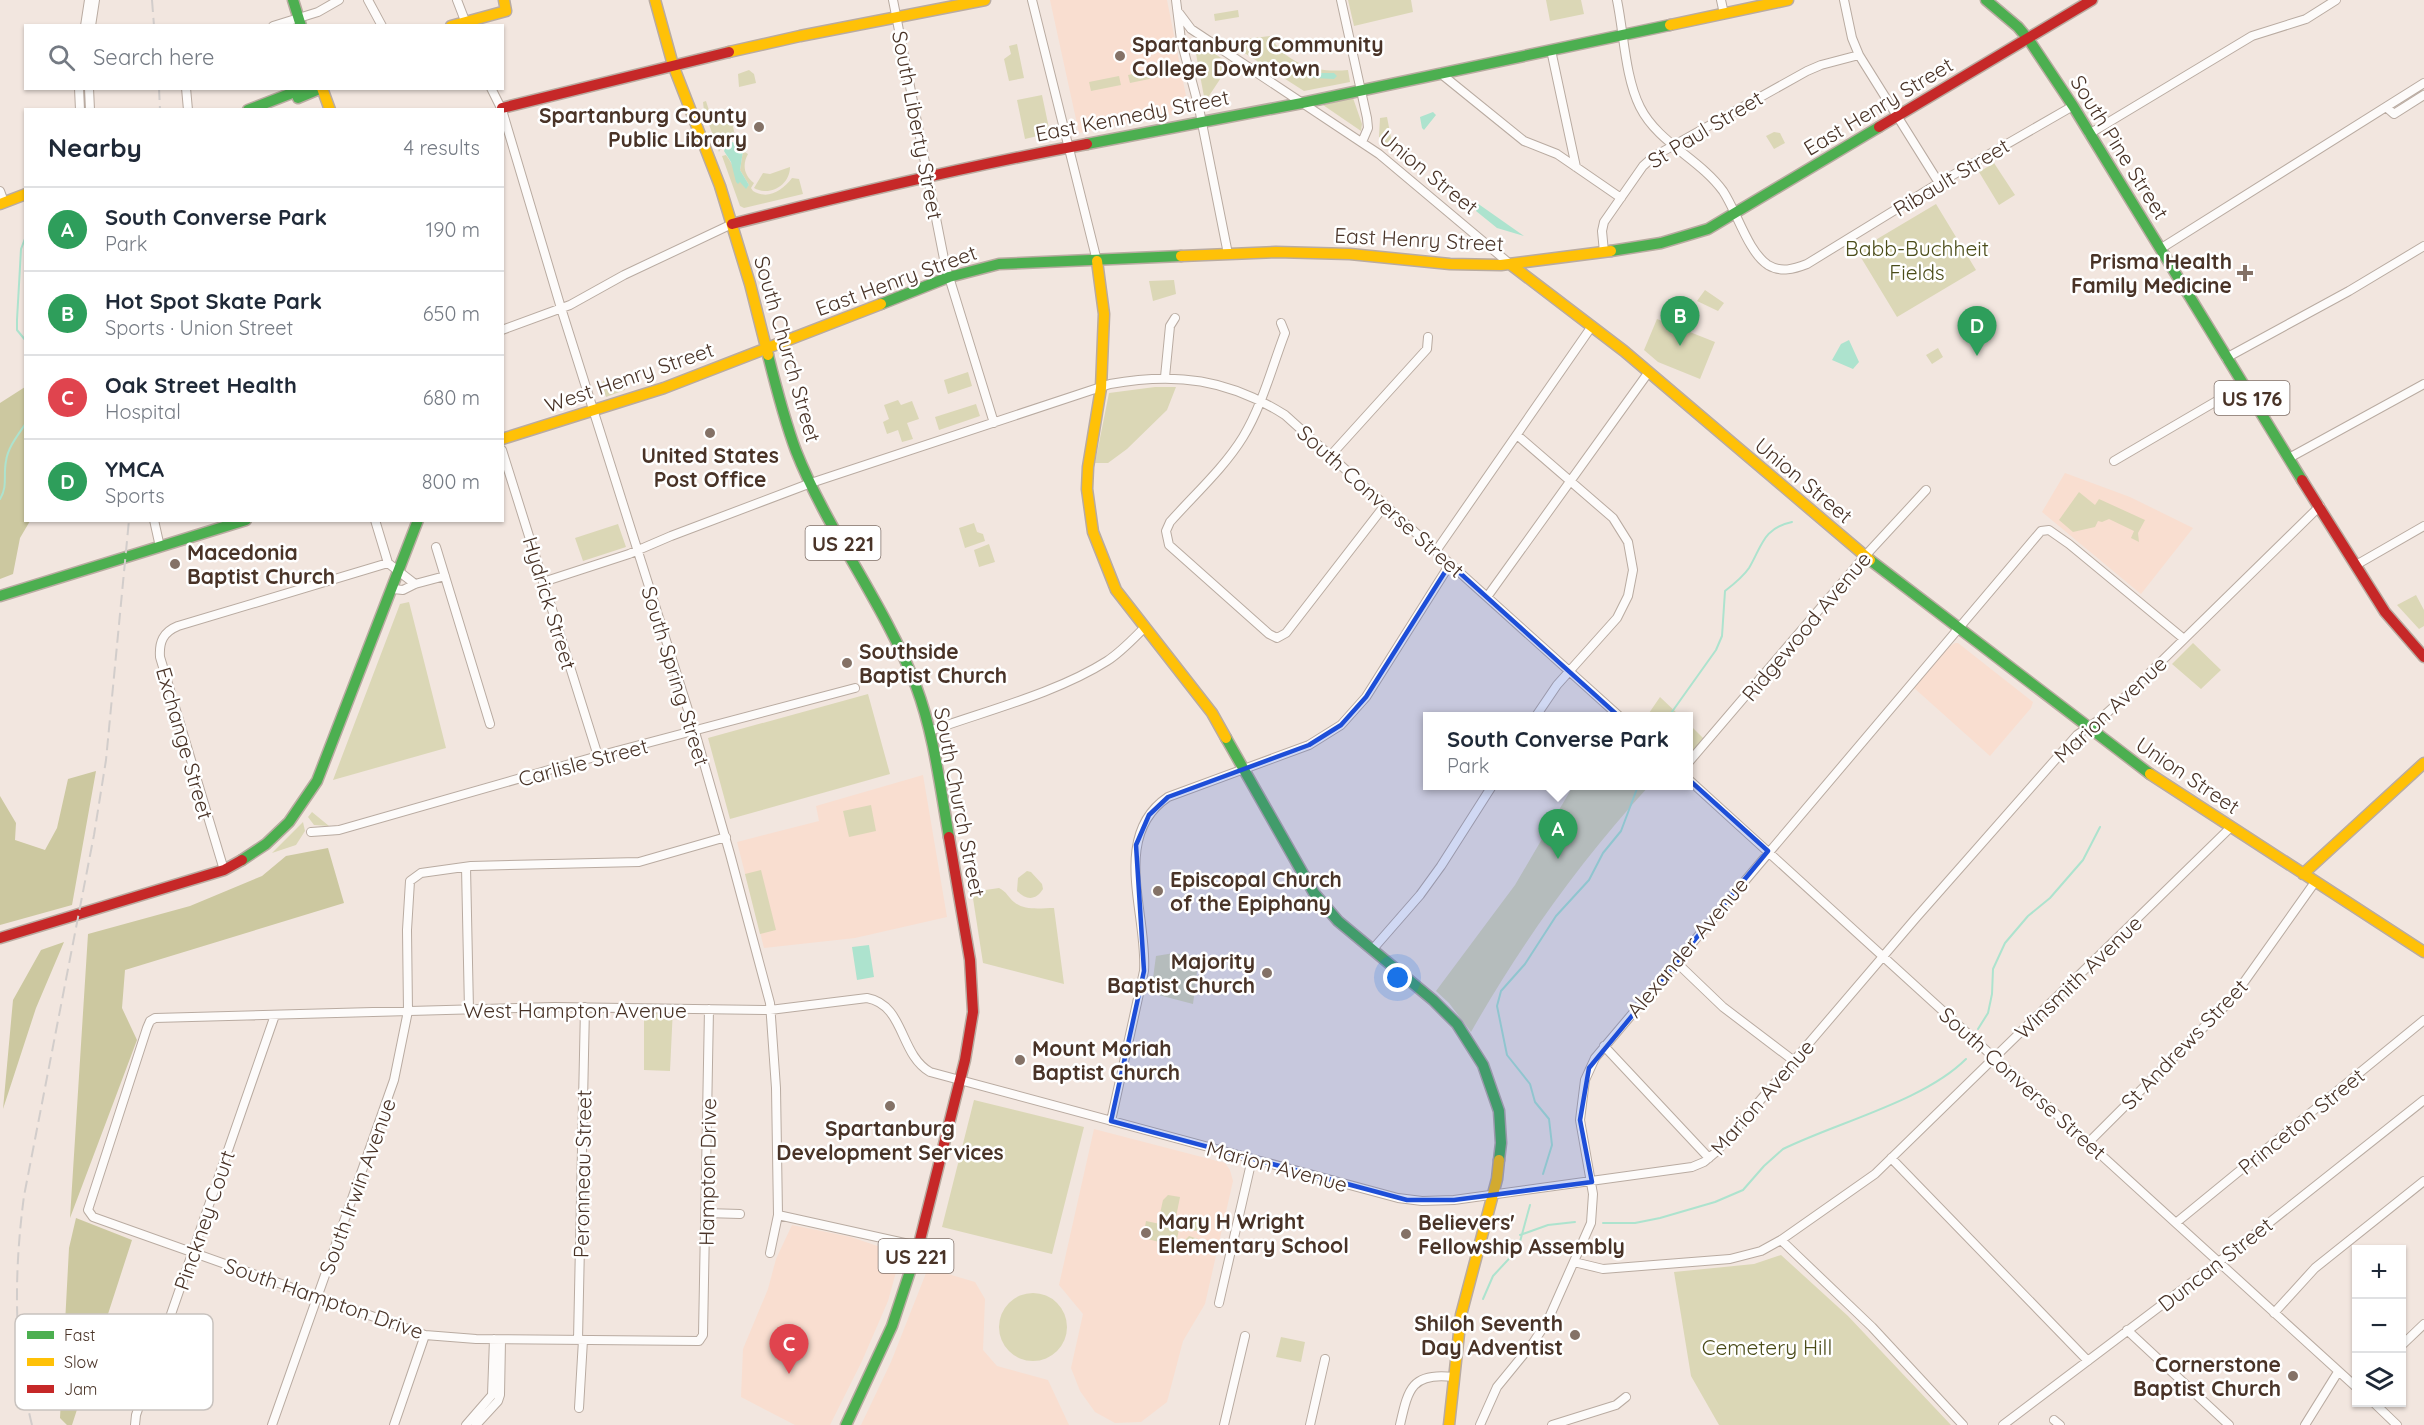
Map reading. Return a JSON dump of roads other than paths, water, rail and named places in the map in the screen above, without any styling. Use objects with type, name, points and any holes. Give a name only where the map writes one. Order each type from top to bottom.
[{"type":"main road","points":[[293,0],[300,22]]},
{"type":"main road","name":"South Church Street","points":[[655,0],[673,65],[720,186],[732,224],[786,422],[811,483],[896,643],[915,684],[930,731],[957,879],[973,985],[972,1026],[918,1246],[899,1309],[846,1425]]},
{"type":"main road","points":[[504,108],[673,65],[896,16],[931,12],[985,0]]},
{"type":"main road","name":"East Kennedy Street","points":[[732,224],[928,176],[1067,146],[1302,103],[1788,0]]},
{"type":"main road","name":"South Pine Street","points":[[1986,0],[2019,27],[2029,40],[2073,106],[2226,358],[2321,506],[2385,612],[2422,652]]},
{"type":"main road","name":"East Henry Street","points":[[767,350],[949,277],[986,266],[1012,262],[1318,253],[1450,264],[1510,264],[1604,252],[1686,237],[1708,229],[1736,213],[2029,40],[2092,0]]},
{"type":"main road","points":[[467,23],[505,5]]},
{"type":"main road","points":[[254,108],[300,90]]},
{"type":"main road","points":[[272,108],[317,90]]},
{"type":"main road","points":[[323,90],[329,108]]},
{"type":"main road","points":[[2,203],[24,195]]},
{"type":"main road","points":[[1097,261],[1104,314],[1101,388],[1088,467],[1089,511],[1099,550],[1116,590],[1204,700],[1314,893],[1338,921],[1445,1011],[1467,1037],[1483,1065],[1499,1111],[1500,1158],[1495,1195],[1466,1296],[1452,1377],[1449,1425]]},
{"type":"main road","name":"Union Street","points":[[1510,264],[1592,326],[1865,556],[2151,775],[2423,951]]},
{"type":"main road","name":"West Henry Street","points":[[504,439],[594,412],[767,350]]},
{"type":"main road","points":[[0,596],[240,522]]},
{"type":"main road","points":[[0,938],[224,870],[274,839],[296,814],[311,792],[326,761],[417,522]]},
{"type":"main road","points":[[2303,874],[2424,763]]},
{"type":"street","points":[[85,24],[89,0]]},
{"type":"street","points":[[91,24],[95,0]]},
{"type":"street","points":[[300,22],[339,0]]},
{"type":"street","points":[[368,0],[381,24]]},
{"type":"street","points":[[457,0],[467,23]]},
{"type":"street","name":"South Liberty Street","points":[[893,0],[949,277],[994,423]]},
{"type":"street","points":[[1032,0],[1097,261]]},
{"type":"street","points":[[1176,0],[1181,40],[1188,59]]},
{"type":"street","points":[[1341,0],[1368,128],[1362,142]]},
{"type":"street","points":[[1617,0],[1636,99],[1654,127],[1715,180],[1736,213]]},
{"type":"street","points":[[1720,0],[1724,14]]},
{"type":"street","points":[[1844,0],[1852,38],[1859,55],[1939,183]]},
{"type":"street","points":[[2088,134],[2252,36],[2306,19],[2336,0]]},
{"type":"street","name":"Union Street","points":[[1179,13],[1191,29],[1362,142],[1399,170],[1510,264]]},
{"type":"street","points":[[1191,29],[1186,42],[1188,59],[1228,254]]},
{"type":"street","points":[[1551,50],[1576,167]]},
{"type":"street","name":"St Paul Street","points":[[1604,252],[1602,226],[1647,161],[1807,71],[1859,55]]},
{"type":"street","points":[[1440,73],[1524,141],[1557,153],[1621,198]]},
{"type":"street","points":[[2160,249],[2424,83]]},
{"type":"street","points":[[79,90],[80,108]]},
{"type":"street","points":[[89,90],[90,108]]},
{"type":"street","points":[[186,90],[188,108]]},
{"type":"street","name":"South Spring Street","points":[[492,90],[501,108]]},
{"type":"street","points":[[2386,107],[2394,114],[2424,95]]},
{"type":"street","name":"Ribault Street","points":[[1736,213],[1759,257],[1778,269],[1798,268],[2073,106]]},
{"type":"street","name":"South Spring Street","points":[[504,116],[561,308],[726,837],[770,1010],[777,1088],[778,1215],[770,1253]]},
{"type":"street","points":[[0,191],[2,203]]},
{"type":"street","points":[[504,329],[561,308],[732,224]]},
{"type":"street","points":[[2226,358],[2349,291],[2424,246]]},
{"type":"street","points":[[1165,377],[1170,326],[1175,318]]},
{"type":"street","points":[[1281,323],[1285,333],[1250,424],[1238,444],[1170,522],[1166,536],[1169,545],[1269,634],[1277,638],[1286,633],[1385,505]]},
{"type":"street","points":[[1436,551],[1592,326]]},
{"type":"street","points":[[1330,455],[1427,349],[1428,337]]},
{"type":"street","points":[[1487,597],[1648,373]]},
{"type":"street","name":"South Converse Street","points":[[543,582],[636,550],[811,483],[1101,388],[1134,380],[1165,377],[1211,383],[1259,400],[1285,415],[1614,712]]},
{"type":"street","points":[[2289,458],[2424,384]]},
{"type":"street","points":[[2114,461],[2244,385]]},
{"type":"street","points":[[1517,435],[1613,518],[1622,530],[1633,570],[1628,596],[1617,618],[1557,685],[1539,712]]},
{"type":"street","name":"Hydrick Street","points":[[504,456],[598,756]]},
{"type":"street","name":"Ridgewood Avenue","points":[[1693,758],[1865,556],[1926,490]]},
{"type":"street","name":"Marion Avenue","points":[[960,1080],[1407,1200],[1446,1200],[1495,1195],[1698,1165],[1709,1158],[2077,735],[2119,702],[2321,506]]},
{"type":"street","points":[[154,522],[160,547]]},
{"type":"street","points":[[376,522],[388,563],[400,570],[407,579],[415,584]]},
{"type":"street","points":[[2356,565],[2424,526]]},
{"type":"street","name":"Alexander Avenue","points":[[1480,1425],[1497,1387],[1548,1320],[1591,1223],[1594,1204],[1592,1182],[1581,1129],[1581,1101],[1589,1068],[1604,1046],[1675,961],[2041,531],[2049,530],[2069,544],[2184,639]]},
{"type":"street","points":[[436,547],[490,724]]},
{"type":"street","name":"Exchange Street","points":[[224,870],[160,657],[161,640],[168,631],[178,626],[388,563]]},
{"type":"street","points":[[1111,1121],[1144,972],[1136,845],[1140,829],[1149,814],[1168,797],[1309,745],[1333,730],[1354,711],[1366,696],[1450,564]]},
{"type":"street","points":[[393,589],[403,590],[415,584],[445,576]]},
{"type":"street","points":[[930,731],[1088,672],[1120,651],[1145,627]]},
{"type":"street","name":"Carlisle Street","points":[[311,832],[339,830],[598,756],[855,688]]},
{"type":"street","name":"South Converse Street","points":[[1693,783],[2352,1384]]},
{"type":"street","points":[[1372,950],[1420,895],[1489,790]]},
{"type":"street","name":"Winsmith Avenue","points":[[1574,1262],[1603,1269],[1730,1259],[1761,1251],[1781,1240],[1866,1182],[2231,827]]},
{"type":"street","points":[[469,1010],[466,867],[639,862],[726,837]]},
{"type":"street","name":"South Irwin Avenue","points":[[272,1425],[390,1094],[408,1011],[408,886],[414,876],[421,873],[466,867]]},
{"type":"street","name":"St Andrews Street","points":[[2089,1142],[2232,999],[2315,882]]},
{"type":"street","points":[[1675,961],[1709,995],[1794,1061]]},
{"type":"street","name":"West Hampton Avenue","points":[[93,1217],[88,1206],[150,1021],[160,1017],[585,1007],[770,1010],[860,998],[874,999],[891,1012],[916,1061],[930,1072],[960,1080]]},
{"type":"street","name":"Peronneau Street","points":[[579,1408],[585,1007]]},
{"type":"street","name":"Hampton Drive","points":[[703,1335],[709,1009]]},
{"type":"street","name":"Pinckney Court","points":[[171,1314],[275,1015]]},
{"type":"street","name":"Princeton Street","points":[[2177,1222],[2424,1020]]},
{"type":"street","points":[[1604,1046],[1709,1158]]},
{"type":"street","name":"Duncan Street","points":[[2003,1425],[2220,1261],[2424,1100]]},
{"type":"street","points":[[1891,1158],[2088,1360]]},
{"type":"street","points":[[1219,1303],[1252,1160]]},
{"type":"street","points":[[2274,1313],[2315,1268],[2424,1181]]},
{"type":"street","points":[[706,1213],[740,1214]]},
{"type":"street","points":[[778,1215],[918,1246]]},
{"type":"street","name":"South Hampton Drive","points":[[93,1217],[425,1335],[497,1340],[696,1342],[703,1335]]},
{"type":"street","points":[[1781,1240],[1872,1327],[1963,1425]]},
{"type":"street","points":[[2406,1341],[2424,1324]]},
{"type":"street","points":[[2127,1330],[2229,1425]]},
{"type":"street","points":[[394,1425],[425,1335]]},
{"type":"street","points":[[1224,1425],[1245,1336]]},
{"type":"street","points":[[476,1425],[496,1396],[497,1340]]},
{"type":"street","points":[[1310,1425],[1325,1359]]},
{"type":"street","points":[[2305,1425],[2338,1372]]},
{"type":"street","points":[[1400,1425],[1407,1395],[1416,1383],[1435,1375],[1452,1377]]},
{"type":"street","points":[[466,1425],[496,1396]]},
{"type":"street","points":[[1552,1425],[1617,1405],[1626,1397]]},
{"type":"street","points":[[2378,1407],[2397,1425]]},
{"type":"street","name":"Pinckney Court","points":[[135,1425],[138,1410]]},
{"type":"waterway","points":[[24,241],[21,249],[17,320],[17,330],[24,339]]},
{"type":"waterway","points":[[0,499],[5,485],[7,456],[24,426]]},
{"type":"waterway","points":[[1672,712],[1716,650],[1722,636],[1725,591],[1747,571],[1769,533],[1792,522]]},
{"type":"waterway","points":[[1543,1174],[1552,1145],[1549,1119],[1535,1102],[1530,1084],[1507,1055],[1497,1006],[1501,991],[1525,964],[1556,916],[1589,880],[1603,853],[1621,831],[1636,790]]},
{"type":"waterway","points":[[1978,1029],[1988,1013],[1992,994],[1993,969],[2005,943],[2028,916],[2050,898],[2083,860],[2100,827]]},
{"type":"waterway","points":[[1603,1223],[1635,1223],[1660,1218],[1715,1202],[1743,1190],[1783,1149],[1904,1099],[1948,1074],[1966,1059]]},
{"type":"waterway","points":[[1483,1299],[1493,1276],[1518,1249],[1530,1205]]},
{"type":"waterway","points":[[1520,1235],[1548,1225],[1575,1222]]},
{"type":"railway","points":[[152,0],[154,24]]},
{"type":"railway","points":[[159,90],[160,108]]},
{"type":"railway","points":[[17,1314],[18,1253],[24,1196],[94,835],[106,760],[129,522]]},
{"type":"railway","points":[[29,1410],[32,1425]]},
{"type":"place","name":"Spartanburg Community College Downtown","points":[[1120,56]]},
{"type":"place","name":"Spartanburg County Public Library","points":[[759,127]]},
{"type":"place","name":"Prisma Health Family Medicine","points":[[2245,273]]},
{"type":"place","name":"Hot Spot Skate Park","points":[[1680,346]]},
{"type":"place","name":"YMCA","points":[[1977,356]]},
{"type":"place","name":"United States Post Office","points":[[710,433]]},
{"type":"place","name":"Macedonia Baptist Church","points":[[175,564]]},
{"type":"place","name":"Southside Baptist Church","points":[[847,663]]},
{"type":"place","name":"South Converse Park","points":[[1558,859]]},
{"type":"place","name":"Episcopal Church of the Epiphany","points":[[1158,891]]},
{"type":"place","name":"Majority Baptist Church","points":[[1267,973]]},
{"type":"place","name":"Mount Moriah Baptist Church","points":[[1020,1060]]},
{"type":"place","name":"Spartanburg Development Services","points":[[890,1106]]},
{"type":"place","name":"Mary H Wright Elementary School","points":[[1146,1233]]},
{"type":"place","name":"Believers' Fellowship Assembly","points":[[1406,1234]]},
{"type":"place","name":"Shiloh Seventh Day Adventist","points":[[1575,1335]]},
{"type":"place","name":"Oak Street Health","points":[[789,1374]]},
{"type":"place","name":"Cornerstone Baptist Church","points":[[2293,1376]]},
{"type":"park label","name":"Babb-Buchheit Fields","points":[[1917,260]]},
{"type":"park label","name":"Cemetery Hill","points":[[1767,1347]]}]
